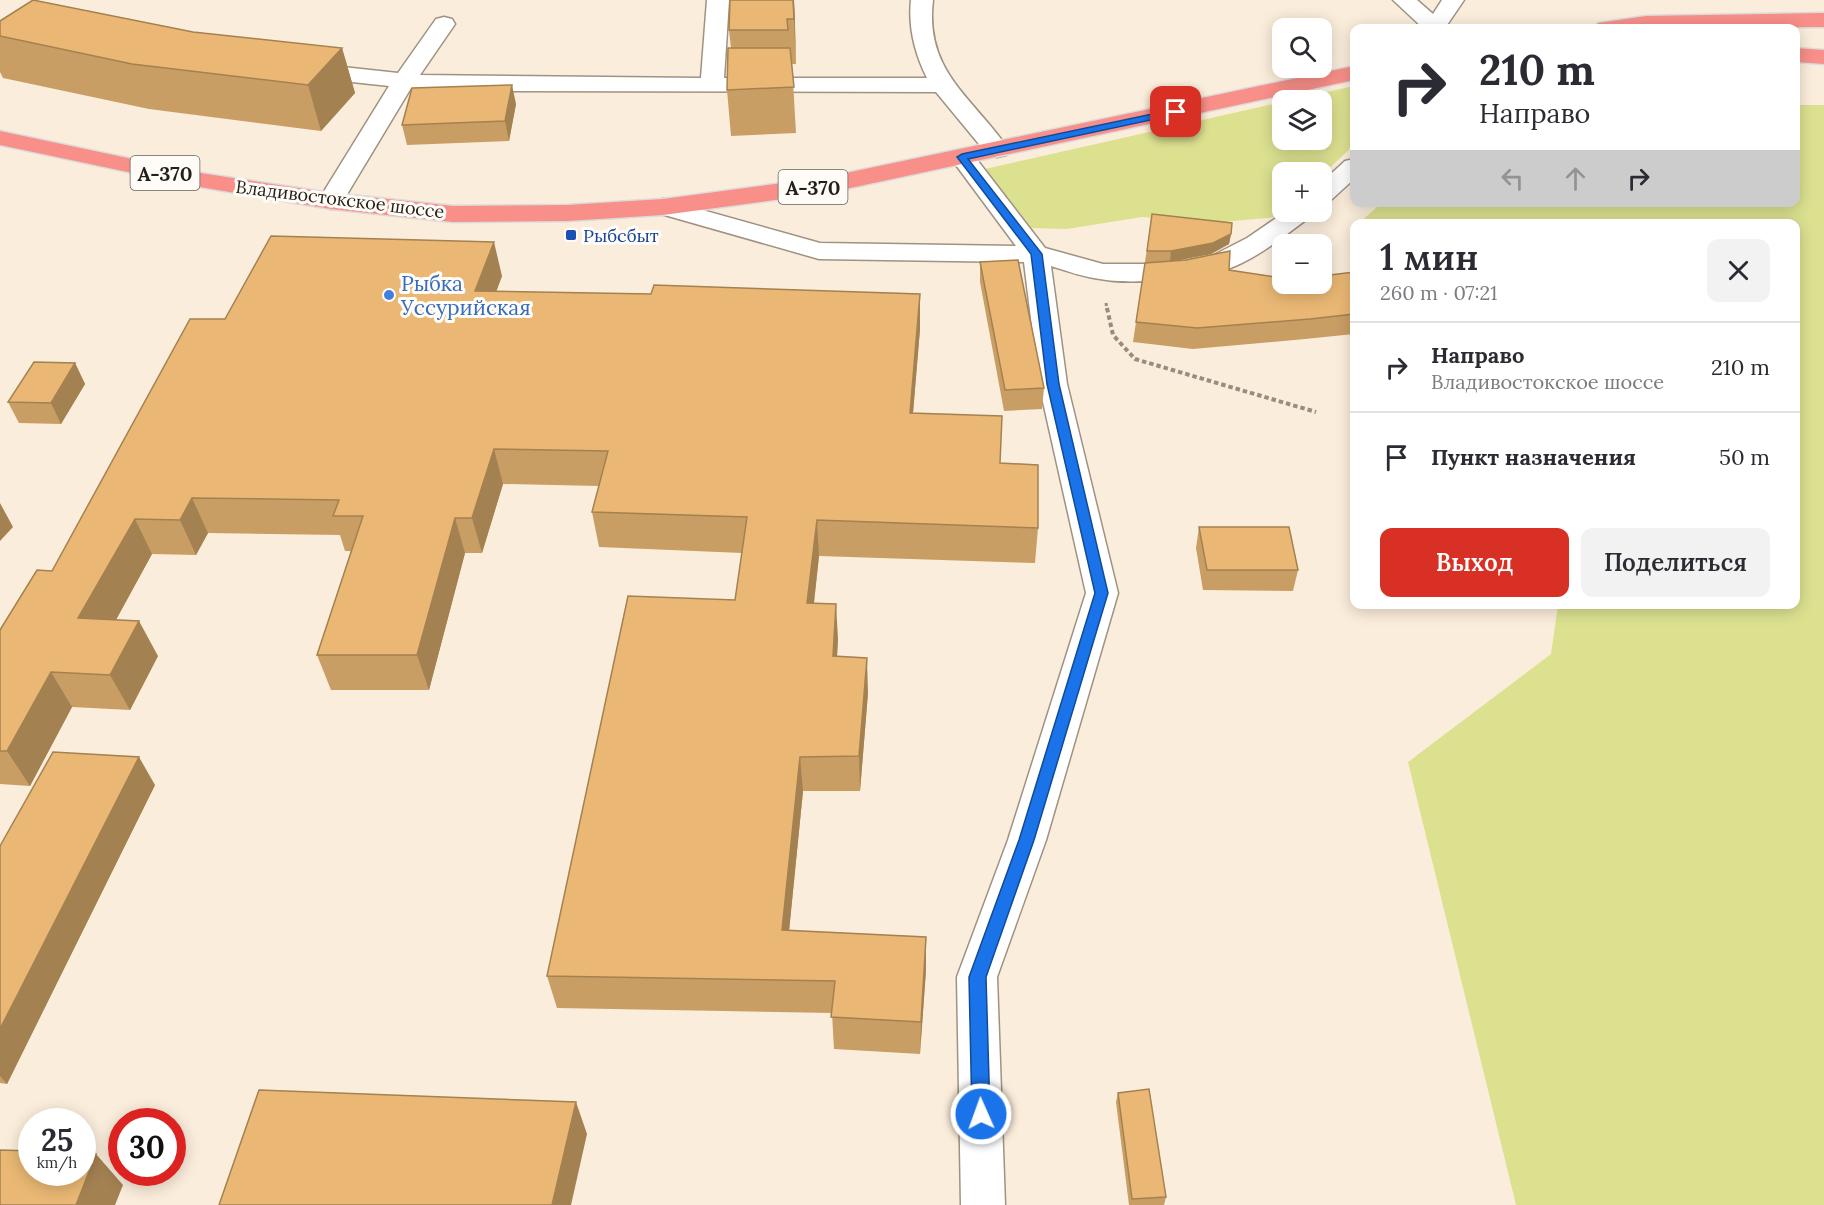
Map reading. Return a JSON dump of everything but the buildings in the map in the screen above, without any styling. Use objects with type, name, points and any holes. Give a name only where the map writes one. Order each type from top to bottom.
[{"type":"highway","points":[[1638,24],[1824,20]]},
{"type":"highway","points":[[1800,55],[1824,57]]},
{"type":"highway","name":"Владивостокское шоссе","points":[[0,138],[194,179],[331,201],[453,214],[567,213],[663,207],[827,185],[1350,74]]},
{"type":"street","points":[[712,84],[718,0]]},
{"type":"street","points":[[922,0],[920,16],[928,58],[942,85],[998,150]]},
{"type":"street","points":[[1404,0],[1431,24]]},
{"type":"street","points":[[1438,24],[1453,0]]},
{"type":"street","points":[[331,201],[404,81],[444,24]]},
{"type":"street","points":[[281,67],[404,81],[511,84],[942,85]]},
{"type":"street","points":[[962,157],[1036,254],[1053,384],[1102,593],[1027,840],[977,977],[983,1205]]},
{"type":"street","points":[[1332,186],[1350,170]]},
{"type":"street","points":[[663,207],[819,251],[1036,254],[1102,272],[1170,272],[1219,263],[1256,244],[1287,222]]},
{"type":"path","points":[[1109,327],[1116,343],[1135,359],[1316,412]]},
{"type":"green space","points":[[1350,87],[1350,149],[1332,166],[1332,162],[1272,162],[1272,217],[1212,223],[1142,217],[1067,229],[1031,228],[985,169],[1272,104],[1272,150],[1332,150],[1332,91]]},
{"type":"green space","points":[[1800,105],[1824,105],[1824,1205],[1516,1205],[1408,762],[1551,654],[1557,609],[1800,609],[1800,219],[1363,219],[1377,207],[1800,207]]},
{"type":"place","name":"Рыбсбыт","points":[[571,235]]},
{"type":"place","name":"Рыбка Уссурийская","points":[[389,295]]},
{"type":"route","points":[[981,1114],[977,977],[1027,840],[1102,593],[1053,384],[1036,254],[962,157],[1176,112]]}]
